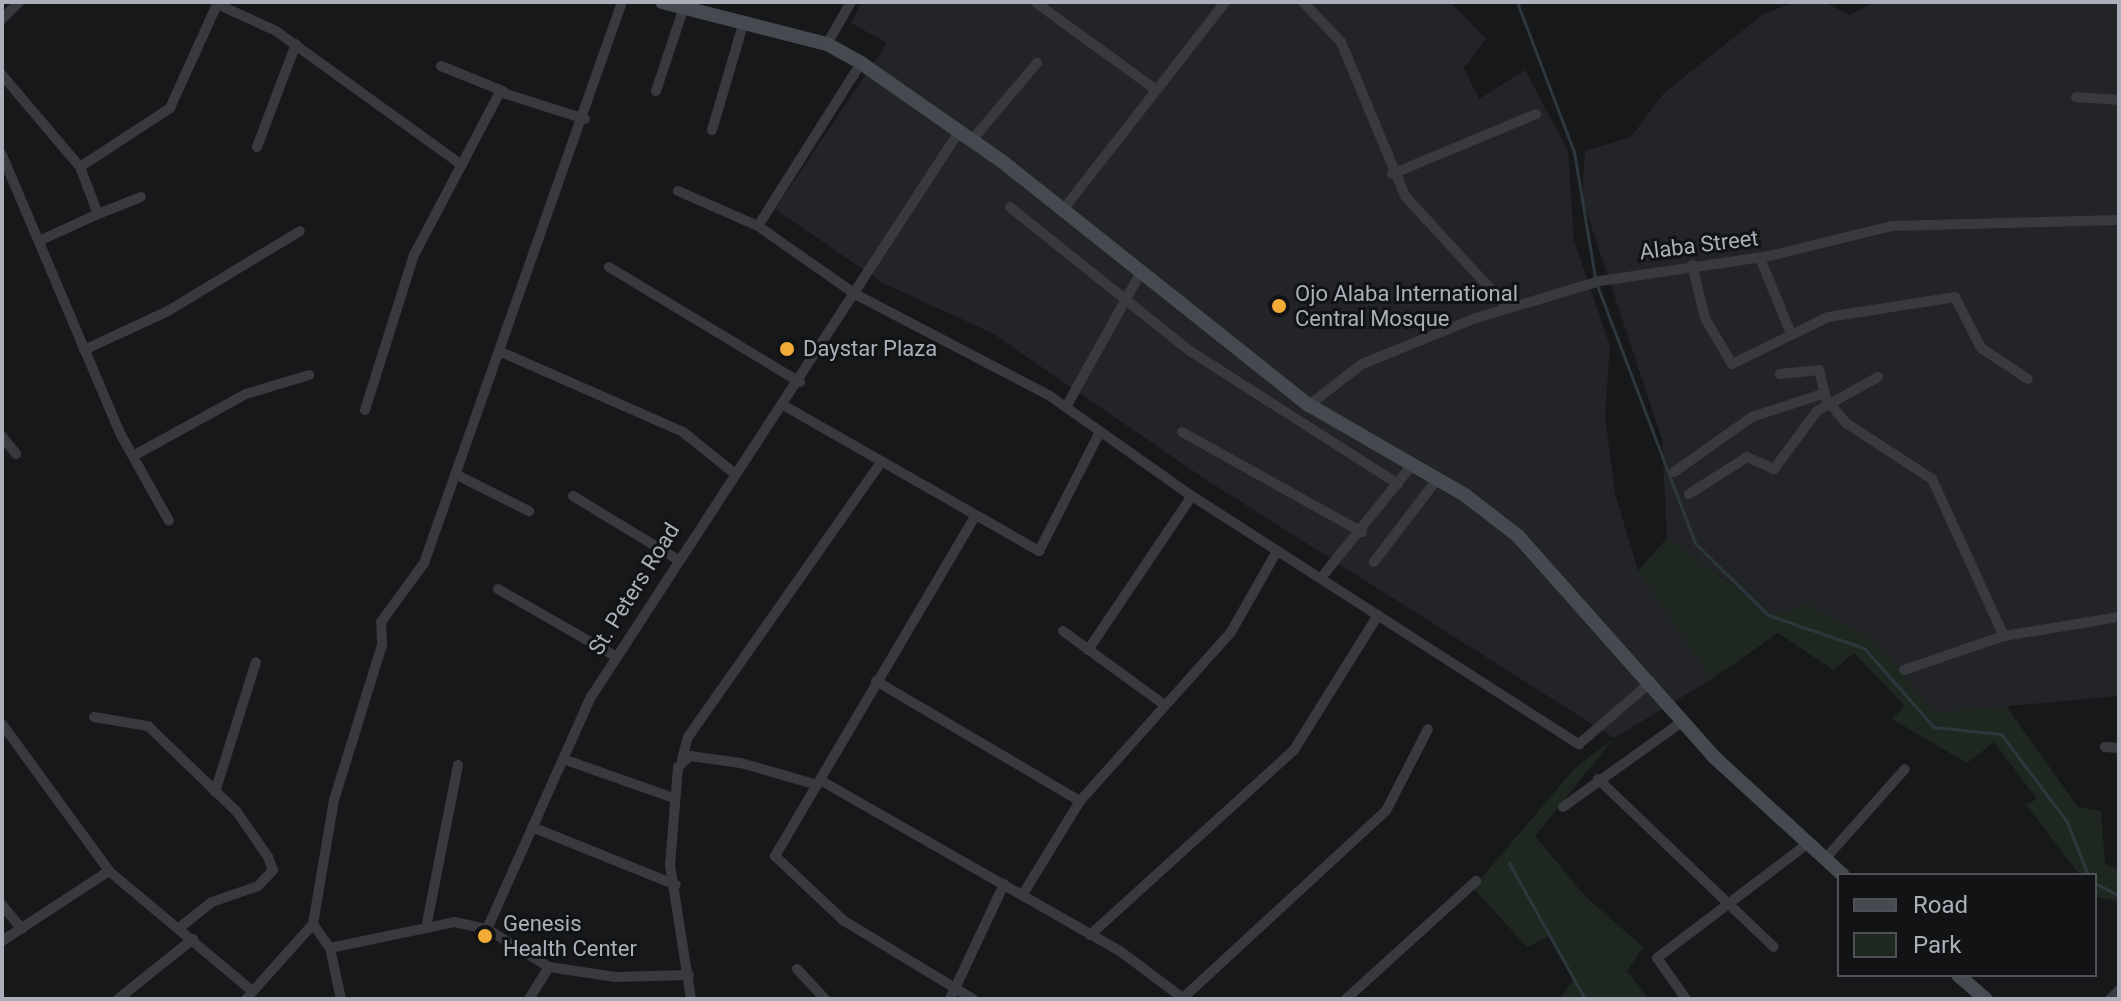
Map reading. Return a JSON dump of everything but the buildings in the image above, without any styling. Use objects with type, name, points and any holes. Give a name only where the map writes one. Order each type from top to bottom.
[{"type":"main road","points":[[662,2],[827,44],[861,63],[966,135],[1139,276],[1309,405],[1438,478],[1518,536],[1670,702],[1682,719],[1807,844],[1841,873]]},
{"type":"main road","points":[[1960,977],[1986,999]]},
{"type":"street","points":[[2,19],[19,2]]},
{"type":"street","points":[[2,724],[109,871],[193,939],[249,995],[313,924],[334,800],[382,645],[381,622],[396,594],[419,576],[585,119],[622,2]]},
{"type":"street","points":[[827,44],[851,2]]},
{"type":"street","points":[[1035,2],[1156,90]]},
{"type":"street","points":[[1062,211],[1225,2]]},
{"type":"street","points":[[1303,2],[1341,42],[1392,174],[1508,308]]},
{"type":"street","points":[[80,167],[170,108],[218,3],[296,44],[462,165]]},
{"type":"street","points":[[656,91],[684,7]]},
{"type":"street","points":[[712,130],[744,21]]},
{"type":"street","points":[[257,147],[296,44]]},
{"type":"street","points":[[758,226],[861,63]]},
{"type":"street","name":"St. Peters Road","points":[[487,929],[563,759],[615,656],[675,558],[800,382],[855,294],[966,135],[1037,63]]},
{"type":"street","points":[[441,66],[585,119]]},
{"type":"street","points":[[2,75],[80,167],[98,214]]},
{"type":"street","points":[[365,410],[414,255],[503,91]]},
{"type":"street","points":[[2076,97],[2119,100]]},
{"type":"street","points":[[1392,174],[1536,114]]},
{"type":"street","points":[[2,155],[84,350],[133,456],[169,521]]},
{"type":"street","points":[[678,191],[758,226],[855,294],[1066,407],[1192,496],[1579,744],[1651,682]]},
{"type":"street","points":[[39,241],[141,197]]},
{"type":"street","points":[[1010,207],[1128,297],[1190,351],[1398,484]]},
{"type":"street","name":"Alaba Street","points":[[1309,405],[1340,375],[1508,308],[1596,282],[1692,265],[1760,258],[1892,226],[2119,220]]},
{"type":"street","points":[[84,350],[168,311],[300,231]]},
{"type":"street","points":[[1760,258],[1791,334]]},
{"type":"street","points":[[1692,265],[1705,318],[1728,361],[1841,314],[1955,297],[1981,348],[2028,379]]},
{"type":"street","points":[[609,267],[800,382]]},
{"type":"street","points":[[1066,407],[1139,276]]},
{"type":"street","points":[[501,352],[683,432],[734,473]]},
{"type":"street","points":[[1780,374],[1815,368],[1827,398],[1846,423],[1932,479],[2004,636]]},
{"type":"street","points":[[133,456],[246,394],[309,375]]},
{"type":"street","points":[[1674,472],[1752,417],[1827,398],[1878,377]]},
{"type":"street","points":[[1689,494],[1747,457],[1774,469],[1827,398]]},
{"type":"street","points":[[783,405],[879,465],[1039,551],[1100,432]]},
{"type":"street","points":[[1182,432],[1362,532]]},
{"type":"street","points":[[2,436],[16,454]]},
{"type":"street","points":[[691,999],[676,885],[671,797],[688,737],[879,465]]},
{"type":"street","points":[[1321,578],[1362,532],[1412,465]]},
{"type":"street","points":[[455,474],[529,511]]},
{"type":"street","points":[[1374,562],[1438,478]]},
{"type":"street","points":[[573,496],[675,558]]},
{"type":"street","points":[[1088,650],[1192,496]]},
{"type":"street","points":[[973,999],[952,994],[844,921],[776,861],[876,681],[974,518]]},
{"type":"street","points":[[1023,894],[1080,801],[1163,704],[1231,632],[1277,551]]},
{"type":"street","points":[[498,589],[615,656]]},
{"type":"street","points":[[1090,935],[1294,750],[1378,615]]},
{"type":"street","points":[[1904,670],[2004,636],[2119,617]]},
{"type":"street","points":[[1063,631],[1163,704]]},
{"type":"street","points":[[215,792],[256,662]]},
{"type":"street","points":[[876,681],[1080,801]]},
{"type":"street","points":[[94,717],[148,726],[258,837],[273,870],[179,928]]},
{"type":"street","points":[[1563,807],[1682,719]]},
{"type":"street","points":[[682,759],[741,763],[819,782],[1023,894],[1183,998],[1386,811],[1428,729]]},
{"type":"street","points":[[2105,747],[2119,748]]},
{"type":"street","points":[[563,759],[671,797]]},
{"type":"street","points":[[427,923],[458,765]]},
{"type":"street","points":[[1825,859],[1905,769]]},
{"type":"street","points":[[1598,779],[1774,947]]},
{"type":"street","points":[[532,827],[676,885]]},
{"type":"street","points":[[1686,999],[1657,958],[1807,844]]},
{"type":"street","points":[[2,941],[109,871]]},
{"type":"street","points":[[1346,999],[1476,881]]},
{"type":"street","points":[[952,994],[1004,884]]},
{"type":"street","points":[[2,905],[22,929]]},
{"type":"street","points":[[330,948],[427,923],[487,929],[549,967],[615,977],[689,975]]},
{"type":"street","points":[[313,924],[330,948],[341,999]]},
{"type":"street","points":[[118,999],[193,939]]},
{"type":"street","points":[[529,999],[549,967]]},
{"type":"street","points":[[797,969],[825,999]]},
{"type":"street","points":[[2110,999],[2119,990]]},
{"type":"shaded area","points":[[862,2],[1450,2],[1486,39],[1464,68],[1479,99],[1525,70],[1568,151],[1574,241],[1610,346],[1605,415],[1615,493],[1638,571],[1712,679],[1614,738],[1205,479],[992,333],[883,283],[775,209],[887,43],[851,23]]},
{"type":"shaded area","points":[[1794,2],[1824,2],[1850,15],[1874,2],[2119,2],[2119,696],[1934,713],[1879,644],[1775,615],[1667,538],[1662,439],[1582,198],[1585,151],[1631,137],[1664,93],[1762,15]]},
{"type":"green space","points":[[1667,538],[1775,615],[1808,604],[1879,644],[1934,713],[2006,706],[2078,807],[2101,811],[2105,864],[2119,870],[2119,901],[2097,897],[2097,873],[2078,873],[2026,805],[2037,799],[1994,742],[1967,763],[1892,719],[1905,706],[1854,653],[1833,670],[1778,633],[1712,679],[1638,571]]},
{"type":"green space","points":[[1614,738],[1535,836],[1585,896],[1643,947],[1627,971],[1649,999],[1559,999],[1574,979],[1549,936],[1527,947],[1473,888],[1574,769]]},
{"type":"waterway","points":[[1517,2],[1574,152],[1595,278]]},
{"type":"waterway","points":[[1597,285],[1695,543],[1768,615],[1864,648],[1934,727],[2001,734],[2067,822],[2087,873]]},
{"type":"waterway","points":[[1509,863],[1585,999]]},
{"type":"waterway","points":[[2097,884],[2119,896]]},
{"type":"place","name":"Ojo Alaba International Central Mosque","points":[[1279,306]]},
{"type":"place","name":"Daystar Plaza","points":[[787,349]]},
{"type":"place","name":"Genesis Health Center","points":[[485,936]]}]
